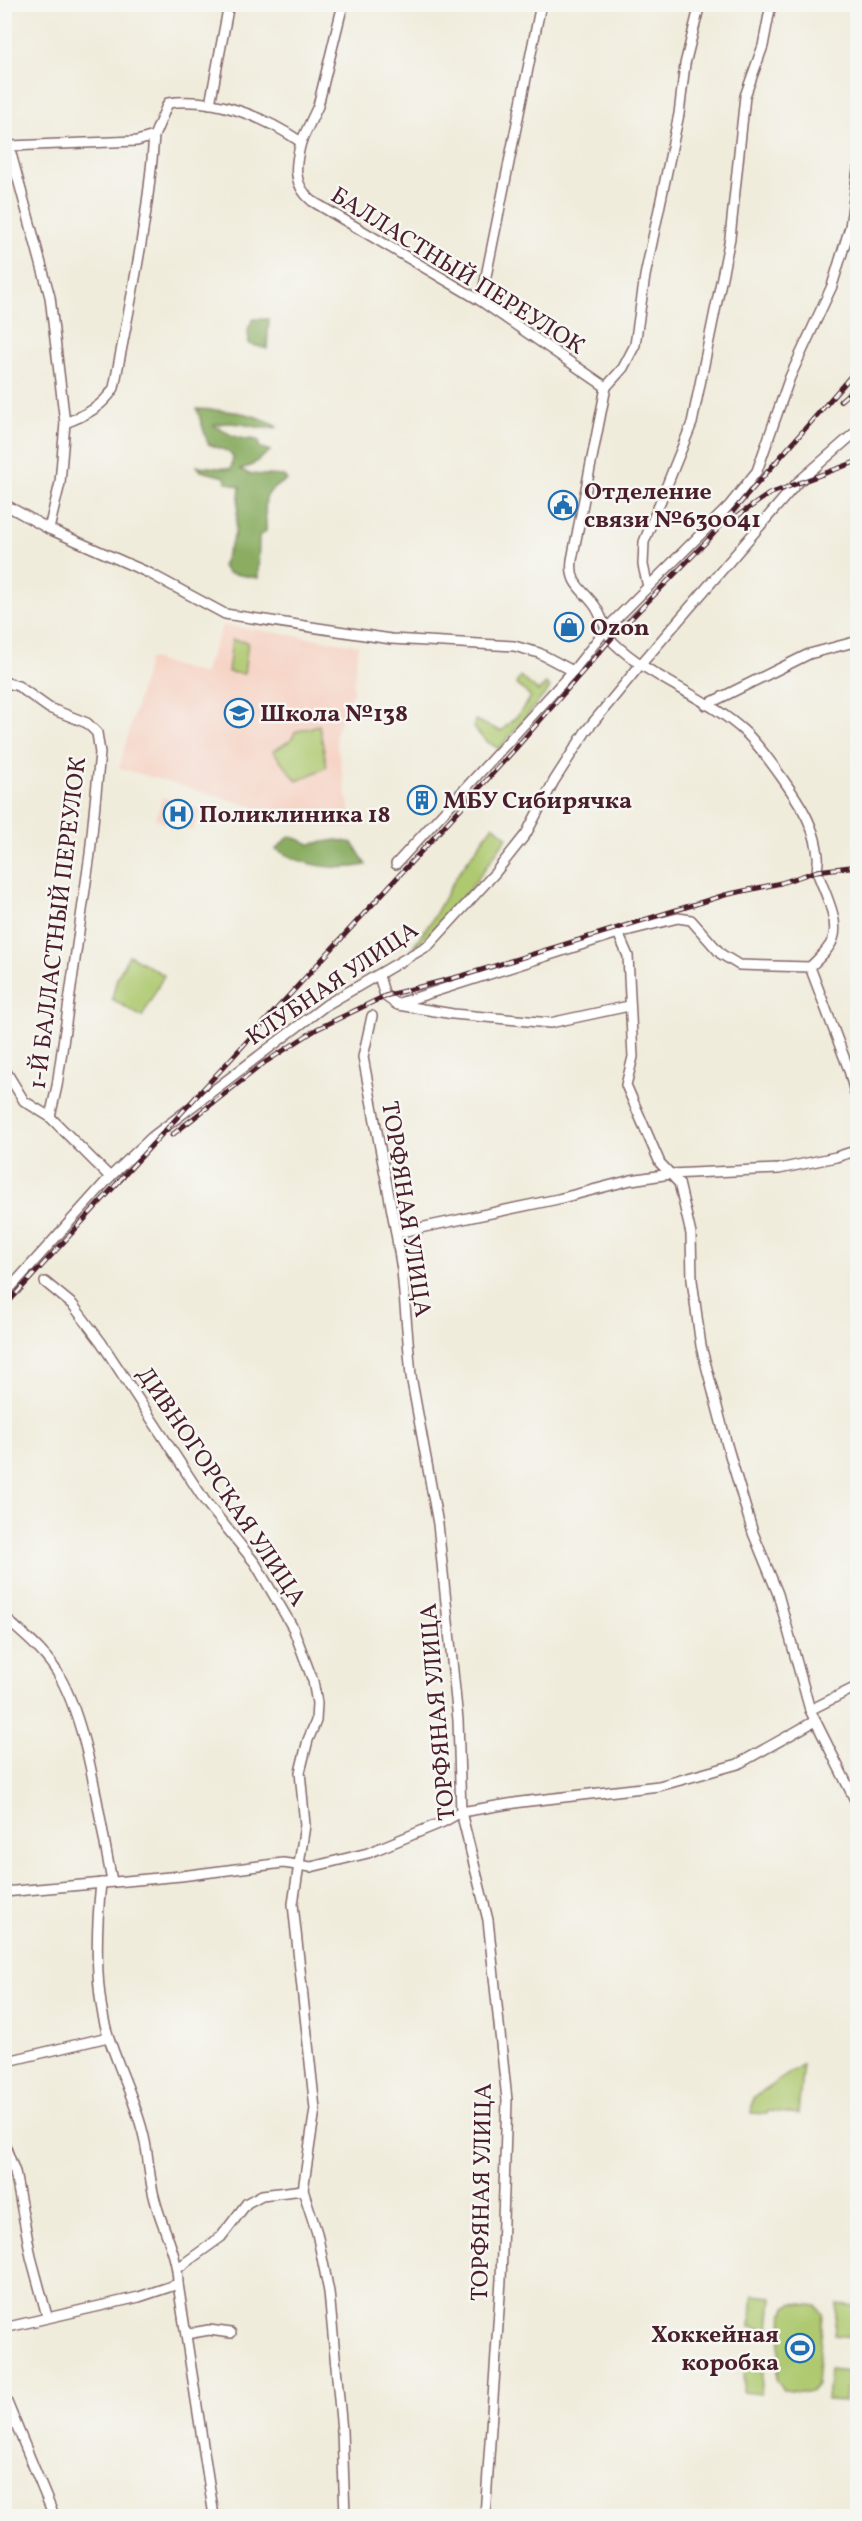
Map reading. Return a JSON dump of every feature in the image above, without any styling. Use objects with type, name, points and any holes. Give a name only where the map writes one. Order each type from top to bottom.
[{"type":"street","points":[[210,104],[229,4]]},
{"type":"street","name":"БАЛЛАСТНЫЙ ПЕРЕУЛОК","points":[[343,4],[318,106],[302,142],[295,165],[296,178],[303,194],[481,302],[606,387]]},
{"type":"street","points":[[481,302],[541,4]]},
{"type":"street","points":[[396,1004],[618,933],[678,918],[691,920],[721,954],[739,965],[810,967],[834,938],[834,927],[826,893],[817,871],[818,857],[810,824],[776,770],[745,732],[641,664],[610,640],[607,628],[595,606],[575,584],[571,571],[606,387],[623,368],[635,345],[645,276],[679,114],[685,64],[700,4]]},
{"type":"street","points":[[648,587],[643,565],[644,542],[692,423],[730,238],[745,96],[763,46],[771,4]]},
{"type":"street","points":[[65,423],[83,416],[105,402],[114,388],[141,254],[150,189],[154,136],[168,102],[210,104],[267,120],[302,142]]},
{"type":"street","points":[[49,529],[60,483],[65,423],[50,297],[7,145],[128,143],[154,136]]},
{"type":"street","points":[[396,864],[573,671],[607,628],[729,506],[757,471],[790,376],[832,286],[850,227],[858,169]]},
{"type":"street","name":"КЛУБНАЯ УЛИЦА","points":[[4,1294],[110,1177],[152,1137],[326,1005],[429,945],[495,873],[526,834],[554,781],[586,731],[641,664],[796,483],[858,430]]},
{"type":"street","points":[[4,504],[49,529],[149,573],[225,614],[392,639],[514,646],[538,653],[573,671]]},
{"type":"street","points":[[706,705],[809,654],[858,640]]},
{"type":"street","name":"1-Й БАЛЛАСТНЫЙ ПЕРЕУЛОК","points":[[4,682],[18,686],[49,708],[87,723],[97,733],[100,753],[90,854],[57,1086],[50,1117]]},
{"type":"street","points":[[618,933],[628,956],[633,1057],[626,1085],[660,1163],[680,1183],[692,1234],[692,1280],[700,1346],[750,1522],[778,1594],[810,1710],[858,1806]]},
{"type":"street","points":[[810,967],[853,1069],[858,1105]]},
{"type":"street","points":[[379,976],[385,996],[396,1004],[441,1013],[550,1023],[629,1006]]},
{"type":"street","name":"ТОРФЯНАЯ УЛИЦА","points":[[372,1016],[363,1057],[402,1270],[411,1376],[438,1524],[448,1603],[458,1720],[461,1812],[488,1920],[507,2100],[501,2280],[484,2517]]},
{"type":"street","name":"1-Й БАЛЛАСТНЫЙ ПЕРЕУЛОК","points":[[4,1068],[24,1101],[50,1117],[110,1177]]},
{"type":"street","points":[[396,1233],[558,1199],[631,1180],[670,1174],[779,1169],[858,1150]]},
{"type":"street","name":"ДИВНОГОРСКАЯ УЛИЦА","points":[[45,1282],[73,1305],[101,1342],[205,1501],[255,1563],[293,1628],[313,1681],[317,1703],[316,1721],[308,1740],[300,1772],[305,1825],[293,1904],[315,2109],[303,2190],[317,2234],[329,2292],[342,2431],[345,2517]]},
{"type":"street","points":[[4,1617],[40,1649],[60,1676],[73,1704],[92,1777],[112,1881]]},
{"type":"street","points":[[810,1710],[858,1686]]},
{"type":"street","points":[[4,1892],[181,1876],[283,1863],[311,1867],[368,1853],[443,1822],[461,1812],[521,1802],[659,1785],[738,1764],[815,1721]]},
{"type":"street","points":[[101,1884],[97,1916],[97,1954],[102,2009],[108,2037],[144,2137],[154,2200],[178,2268],[178,2283],[214,2517]]},
{"type":"street","points":[[4,2062],[108,2037]]},
{"type":"street","points":[[4,2143],[15,2172],[31,2257],[47,2316]]},
{"type":"street","points":[[178,2268],[220,2237],[247,2203],[262,2195],[303,2190]]},
{"type":"street","points":[[4,2328],[47,2316],[139,2297],[178,2283]]},
{"type":"street","points":[[186,2334],[209,2330],[231,2333]]},
{"type":"street","points":[[4,2395],[54,2517]]},
{"type":"shaded area","name":"Школа №138","points":[[223,625],[358,645],[353,692],[335,734],[353,828],[256,820],[254,807],[119,768],[149,658],[203,674]]},
{"type":"shaded area","name":"Поликлиника 18","points":[[163,797],[200,809],[193,831],[155,819]]},
{"type":"green space","points":[[253,319],[269,319],[267,349],[249,344],[248,329]]},
{"type":"green space","points":[[197,409],[249,415],[277,427],[263,428],[232,423],[214,425],[237,437],[259,441],[259,447],[270,451],[251,466],[240,469],[249,474],[284,476],[287,480],[267,495],[266,531],[259,536],[258,578],[228,573],[222,566],[235,534],[240,487],[226,482],[225,477],[201,471],[197,466],[231,469],[233,456],[227,451],[208,444]]},
{"type":"green space","points":[[232,640],[248,642],[244,674],[228,672]]},
{"type":"green space","points":[[520,676],[538,691],[546,684],[550,688],[499,749],[486,741],[474,729],[475,720],[501,731],[519,714],[531,697],[516,684]]},
{"type":"green space","points":[[319,725],[327,767],[297,781],[273,751],[291,740],[295,732]]},
{"type":"green space","points":[[493,825],[507,837],[452,911],[412,948],[432,920],[456,877]]},
{"type":"green space","points":[[290,836],[310,844],[337,840],[353,843],[366,865],[331,867],[297,860],[276,849]]},
{"type":"green space","points":[[129,955],[164,975],[142,1017],[112,999],[117,978]]},
{"type":"green space","points":[[803,2064],[798,2114],[768,2111],[767,2114],[751,2113],[753,2098]]},
{"type":"green space","points":[[753,2295],[772,2297],[769,2329],[750,2327]]},
{"type":"green space","name":"Хоккейная коробка","points":[[793,2303],[817,2306],[823,2314],[817,2384],[807,2392],[784,2390],[777,2381],[783,2315],[786,2307]]},
{"type":"green space","points":[[837,2304],[855,2306],[852,2337],[834,2335]]},
{"type":"green space","points":[[746,2360],[764,2362],[761,2394],[743,2392]]},
{"type":"green space","points":[[830,2369],[848,2371],[845,2401],[827,2400]]},
{"type":"railway","points":[[118,1182],[515,749],[610,640],[708,540],[858,368]]},
{"type":"railway","points":[[840,401],[858,385]]},
{"type":"railway","points":[[736,517],[769,494],[858,461]]},
{"type":"railway","points":[[172,1135],[264,1063],[317,1029],[385,996],[465,975],[725,895],[781,883],[817,871],[858,866]]},
{"type":"railway","points":[[4,1307],[124,1176]]},
{"type":"place","name":"Отделение связи №630041","points":[[563,505]]},
{"type":"place","name":"Ozon","points":[[569,627]]},
{"type":"place","name":"Школа №138","points":[[239,713]]},
{"type":"place","name":"МБУ Сибирячка","points":[[422,800]]},
{"type":"place","name":"Поликлиника 18","points":[[178,814]]},
{"type":"place","name":"Хоккейная коробка","points":[[800,2348]]}]
